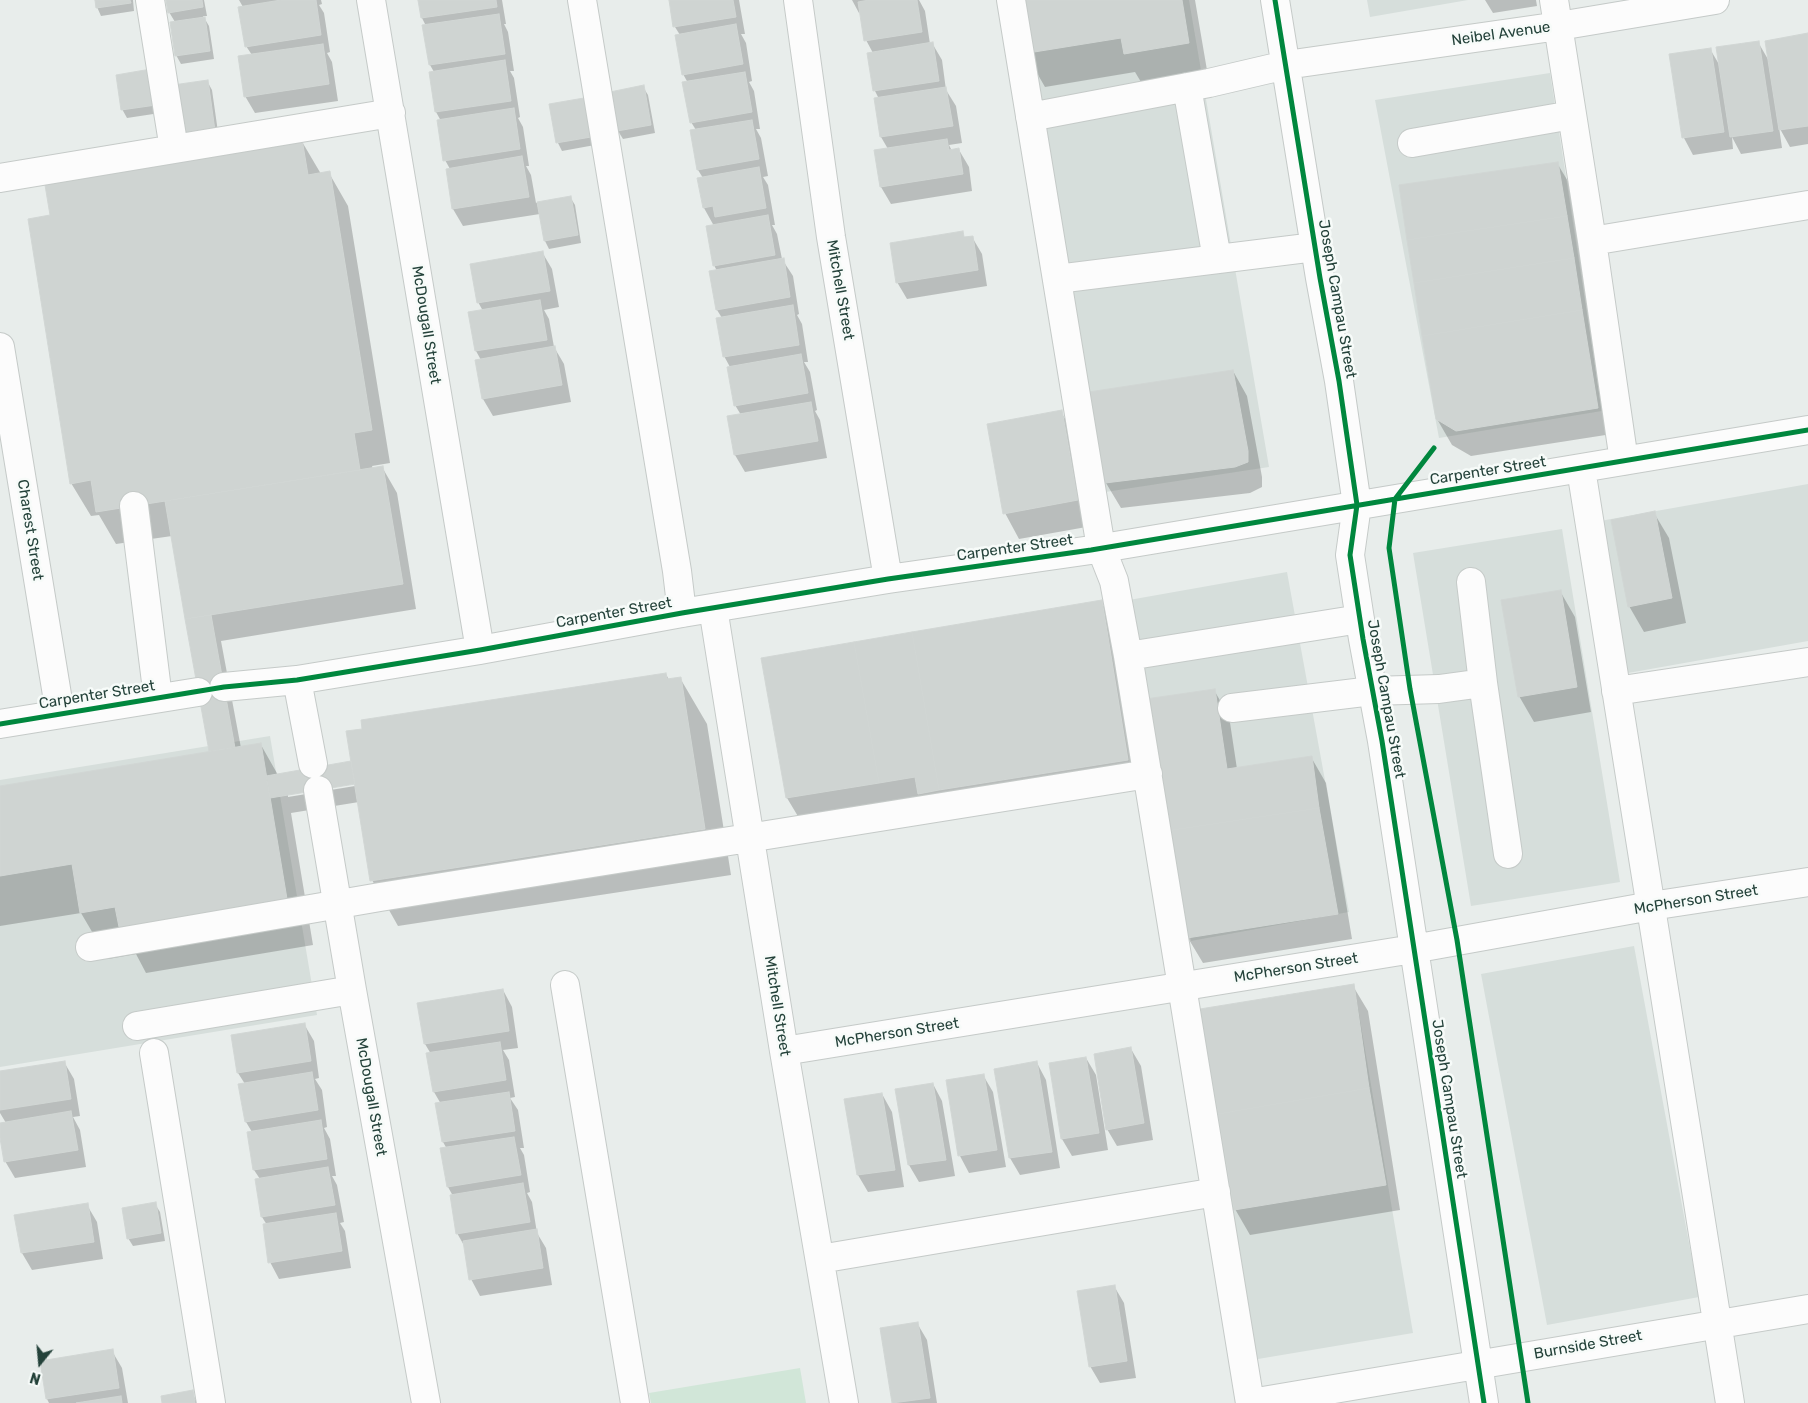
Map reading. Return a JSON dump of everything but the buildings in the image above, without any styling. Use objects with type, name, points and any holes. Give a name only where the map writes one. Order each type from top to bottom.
[{"type":"street","points":[[150,0],[174,149]]},
{"type":"street","name":"McDougall Street","points":[[371,0],[480,650]]},
{"type":"street","points":[[582,0],[677,571],[682,613]]},
{"type":"street","name":"Mitchell Street","points":[[798,0],[831,237],[888,579]]},
{"type":"street","points":[[1010,0],[1101,548],[1114,581],[1128,656],[1250,1403]]},
{"type":"street","name":"Joseph Campau Street","points":[[1275,0],[1339,381],[1357,506],[1350,555],[1382,741],[1484,1403]]},
{"type":"street","name":"Neibel Avenue","points":[[1030,117],[1556,13],[1715,0]]},
{"type":"street","points":[[1556,13],[1624,461]]},
{"type":"street","points":[[1187,87],[1217,259]]},
{"type":"street","points":[[0,178],[391,113]]},
{"type":"street","points":[[1412,143],[1572,115]]},
{"type":"street","points":[[1592,241],[1808,205]]},
{"type":"street","points":[[1056,279],[1315,247]]},
{"type":"street","name":"Charest Street","points":[[0,347],[60,713]]},
{"type":"street","name":"Carpenter Street","points":[[224,688],[297,680],[480,650],[682,613],[888,579],[1101,548],[1808,430]]},
{"type":"street","points":[[1581,468],[1730,1403]]},
{"type":"street","points":[[134,506],[158,698]]},
{"type":"street","points":[[1471,582],[1483,683],[1508,854]]},
{"type":"street","name":"Mitchell Street","points":[[713,608],[784,1051],[844,1403]]},
{"type":"street","points":[[1128,656],[1360,619]]},
{"type":"street","points":[[1616,691],[1808,662]]},
{"type":"street","points":[[297,680],[313,764]]},
{"type":"street","points":[[1232,708],[1372,688],[1439,688],[1483,683]]},
{"type":"street","name":"Carpenter Street","points":[[0,724],[198,692]]},
{"type":"street","points":[[90,947],[337,904],[1148,774]]},
{"type":"street","name":"McDougall Street","points":[[318,790],[426,1403]]},
{"type":"street","name":"McPherson Street","points":[[784,1051],[1413,949],[1651,906],[1808,882]]},
{"type":"street","points":[[565,985],[635,1403]]},
{"type":"street","points":[[137,1026],[352,990]]},
{"type":"street","points":[[154,1053],[211,1403]]},
{"type":"street","points":[[820,1259],[1216,1192]]},
{"type":"street","name":"Burnside Street","points":[[1250,1403],[1808,1309]]},
{"type":"shaded area","points":[[1015,0],[1189,0],[1269,467],[1099,493]]},
{"type":"shaded area","points":[[1367,0],[1468,0],[1370,17]]},
{"type":"shaded area","points":[[1550,73],[1602,411],[1439,438],[1375,100]]},
{"type":"shaded area","points":[[1808,484],[1808,641],[1628,673],[1600,521]]},
{"type":"shaded area","points":[[1562,529],[1620,882],[1471,906],[1413,553]]},
{"type":"shaded area","points":[[1287,572],[1349,912],[1191,941],[1129,600]]},
{"type":"shaded area","points":[[270,736],[317,1015],[0,1067],[0,780]]},
{"type":"shaded area","points":[[1634,946],[1699,1297],[1547,1325],[1481,974]]},
{"type":"shaded area","points":[[1354,984],[1413,1333],[1252,1360],[1192,1012]]},
{"type":"green space","points":[[800,1368],[806,1403],[651,1403],[649,1393]]},
{"type":"cycle path","points":[[1275,0],[1320,278],[1339,381],[1357,505],[1350,555],[1382,741],[1484,1403]]},
{"type":"cycle path","points":[[0,724],[224,687],[297,680],[480,650],[682,613],[888,579],[1091,550],[1808,430]]},
{"type":"cycle path","points":[[1434,448],[1395,499],[1389,548],[1410,689],[1457,940],[1528,1403]]}]
